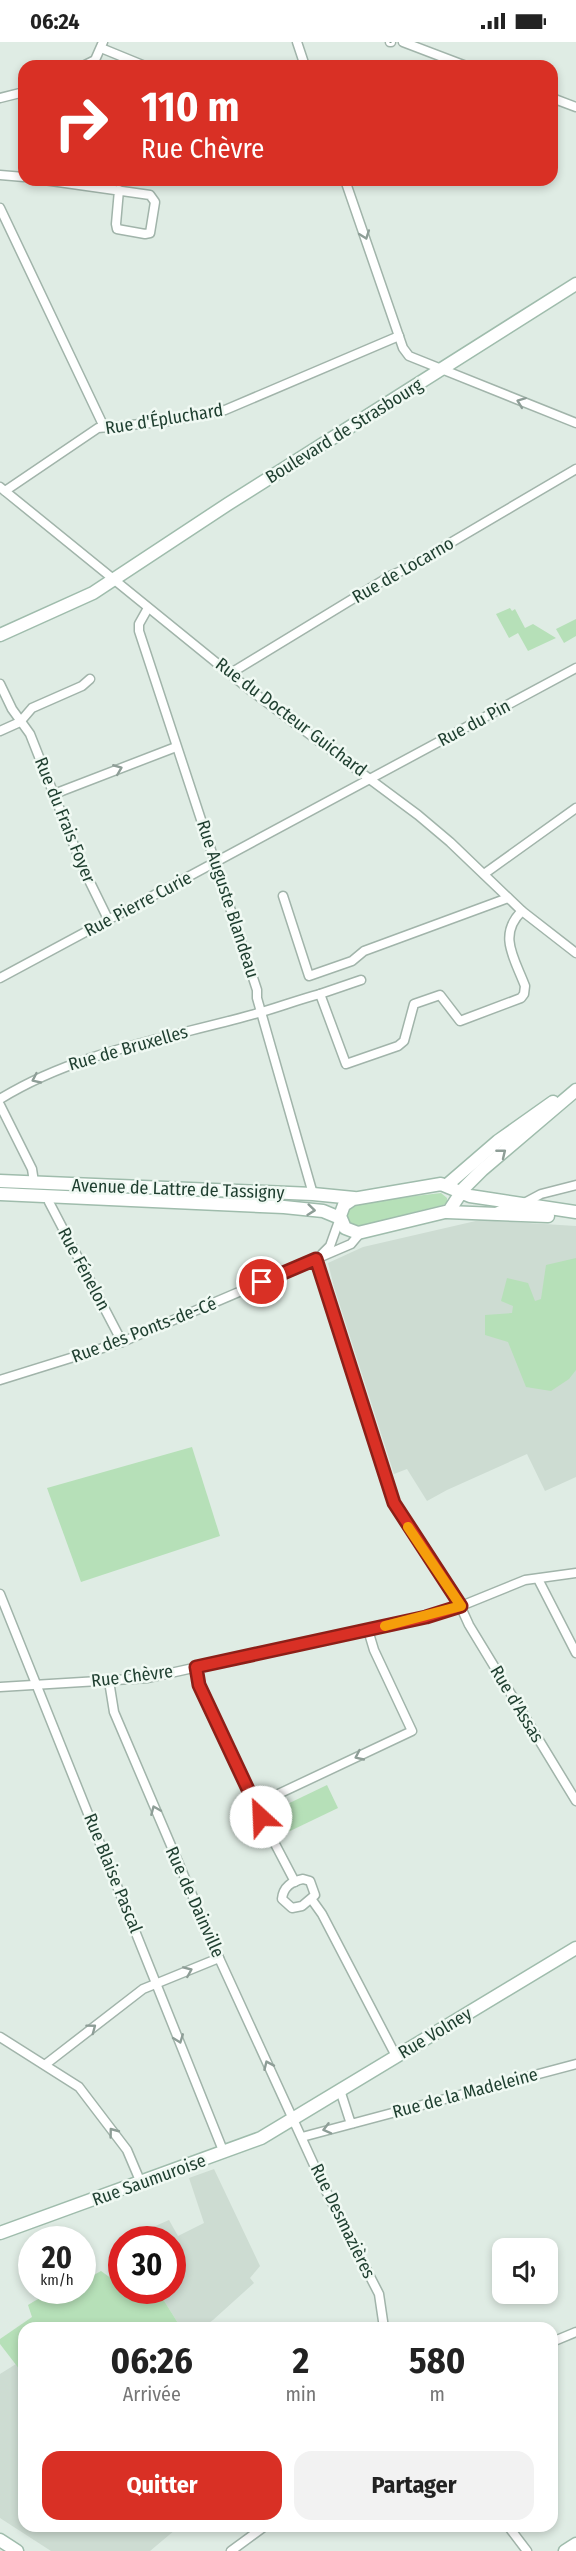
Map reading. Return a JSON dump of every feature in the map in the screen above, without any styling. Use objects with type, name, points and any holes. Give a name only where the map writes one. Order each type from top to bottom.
[{"type":"street","points":[[297,42],[303,60]]},
{"type":"street","points":[[403,42],[450,60]]},
{"type":"street","points":[[95,60],[102,45],[133,60]]},
{"type":"street","points":[[0,98],[18,94]]},
{"type":"street","points":[[558,100],[576,107]]},
{"type":"street","points":[[0,175],[18,176]]},
{"type":"street","points":[[89,186],[119,190],[153,196],[155,202],[150,233],[117,229],[119,190]]},
{"type":"street","points":[[347,186],[399,336],[409,356],[576,423]]},
{"type":"street","points":[[0,209],[104,427]]},
{"type":"street","name":"Boulevard de Strasbourg","points":[[0,635],[74,602],[576,284]]},
{"type":"street","name":"Rue d'Épluchard","points":[[2,489],[93,431],[104,427],[162,422],[225,410],[399,336]]},
{"type":"street","name":"Rue de Locarno","points":[[231,673],[382,581],[576,469]]},
{"type":"street","name":"Rue du Docteur Guichard","points":[[2,489],[296,724],[372,778],[450,842],[522,911],[576,953]]},
{"type":"street","name":"Rue Auguste Blandeau","points":[[148,608],[139,624],[139,631],[257,990],[313,1194]]},
{"type":"street","name":"Rue du Pin","points":[[372,778],[576,668]]},
{"type":"street","points":[[0,731],[20,722],[32,708],[82,686],[90,679]]},
{"type":"street","name":"Rue du Frais Foyer","points":[[0,684],[20,722],[30,734],[82,868],[108,919]]},
{"type":"street","points":[[54,794],[176,747]]},
{"type":"street","name":"Rue Pierre Curie","points":[[0,978],[372,778]]},
{"type":"street","points":[[484,874],[576,808]]},
{"type":"street","points":[[283,896],[309,976],[352,961],[364,951],[508,898]]},
{"type":"street","points":[[321,994],[346,1064],[398,1046],[404,1041],[414,1004],[440,995],[460,1022],[518,999],[524,994],[525,986],[508,940],[508,931],[512,922],[522,911]]},
{"type":"street","points":[[567,946],[576,940]]},
{"type":"street","name":"Rue de Bruxelles","points":[[0,1099],[73,1062],[262,1011],[361,980]]},
{"type":"street","points":[[574,1092],[557,1100],[514,1129],[447,1185],[460,1194],[576,1212]]},
{"type":"street","points":[[447,1212],[453,1208],[460,1194],[482,1170],[574,1092]]},
{"type":"street","points":[[0,1106],[32,1169],[34,1182]]},
{"type":"street","name":"Avenue de Lattre de Tassigny","points":[[0,1181],[313,1194],[355,1198],[440,1184],[447,1185]]},
{"type":"street","points":[[496,1212],[522,1205],[551,1191],[576,1185]]},
{"type":"street","points":[[551,1191],[545,1197],[545,1203],[551,1209]]},
{"type":"street","name":"Avenue de Lattre de Tassigny","points":[[0,1194],[284,1207],[322,1211],[340,1218],[348,1230],[361,1232]]},
{"type":"street","name":"Rue Fénelon","points":[[49,1196],[49,1202],[122,1342]]},
{"type":"street","points":[[316,1258],[330,1246],[344,1205],[355,1198]]},
{"type":"street","points":[[361,1232],[447,1212],[496,1212],[576,1218]]},
{"type":"street","name":"Rue des Ponts-de-Cé","points":[[0,1380],[122,1342],[351,1244],[361,1232]]},
{"type":"street","name":"Rue d'Assas","points":[[316,1258],[394,1503],[461,1606],[469,1625],[576,1801]]},
{"type":"street","name":"Rue Chèvre","points":[[0,1687],[148,1678],[368,1630],[461,1606],[525,1580],[576,1573]]},
{"type":"street","points":[[538,1579],[576,1653]]},
{"type":"street","name":"Rue Blaise Pascal","points":[[0,1594],[224,2153]]},
{"type":"street","points":[[255,1806],[412,1731],[374,1650],[368,1630]]},
{"type":"street","points":[[196,1667],[199,1685],[255,1806],[295,1882]]},
{"type":"street","name":"Rue de Dainville","points":[[109,1681],[114,1712],[219,1958],[293,2118]]},
{"type":"street","points":[[303,1879],[310,1881],[315,1892],[312,1900],[297,1908],[288,1906],[282,1896],[286,1888],[303,1879]]},
{"type":"street","points":[[312,1900],[322,1914],[396,2056]]},
{"type":"street","name":"Rue Volney","points":[[293,2118],[576,1948]]},
{"type":"street","points":[[46,2064],[143,1989],[219,1958]]},
{"type":"street","points":[[0,2037],[80,2087],[127,2150],[141,2183]]},
{"type":"street","name":"Rue de la Madeleine","points":[[302,2137],[576,2064]]},
{"type":"street","points":[[340,2090],[350,2121],[353,2122]]},
{"type":"street","name":"Rue Desmazières","points":[[293,2118],[379,2294],[383,2322]]},
{"type":"street","name":"Rue Saumuroise","points":[[0,2233],[224,2153],[261,2138],[293,2118]]},
{"type":"street","points":[[558,2340],[576,2332]]},
{"type":"street","points":[[231,2551],[257,2532]]},
{"type":"street","points":[[513,2532],[527,2551]]},
{"type":"street","points":[[0,2540],[17,2551]]},
{"type":"street","points":[[565,2551],[576,2544]]},
{"type":"shaded area","points":[[480,1220],[576,1226],[576,1477],[545,1491],[527,1454],[427,1501],[407,1469],[394,1474],[328,1263],[363,1247]]},
{"type":"shaded area","points":[[214,2169],[260,2266],[250,2278],[254,2283],[210,2322],[177,2322],[166,2304],[186,2304],[186,2232],[204,2223],[189,2178]]},
{"type":"shaded area","points":[[169,2220],[172,2226],[155,2226]]},
{"type":"shaded area","points":[[16,2364],[18,2366],[18,2530],[0,2518],[0,2374]]},
{"type":"shaded area","points":[[22,2532],[173,2532],[150,2551],[51,2551]]},
{"type":"green space","points":[[510,608],[512,611],[515,609],[525,628],[533,624],[556,638],[528,651],[518,633],[509,638],[496,614]]},
{"type":"green space","points":[[576,619],[576,636],[564,643],[556,629]]},
{"type":"green space","points":[[441,1193],[447,1198],[447,1203],[443,1205],[359,1226],[347,1219],[348,1209],[356,1203]]},
{"type":"green space","points":[[576,1258],[576,1370],[569,1379],[551,1391],[526,1387],[508,1342],[485,1335],[485,1315],[512,1313],[513,1306],[501,1301],[507,1278],[528,1283],[535,1301],[541,1299],[546,1265]]},
{"type":"green space","points":[[192,1447],[220,1536],[81,1582],[47,1488]]},
{"type":"green space","points":[[327,1785],[338,1808],[288,1832],[277,1809]]},
{"type":"green space","points":[[101,2271],[108,2276],[108,2304],[166,2304],[177,2322],[25,2322],[32,2317],[28,2305],[96,2304],[96,2274]]},
{"type":"green space","points":[[18,2327],[18,2367],[0,2344],[0,2339]]},
{"type":"slow traffic","points":[[385,1626],[461,1606],[454,1592],[408,1527]]},
{"type":"route","points":[[261,1817],[199,1685],[196,1667],[426,1617],[461,1606],[394,1503],[332,1303],[316,1259],[262,1282]]}]
